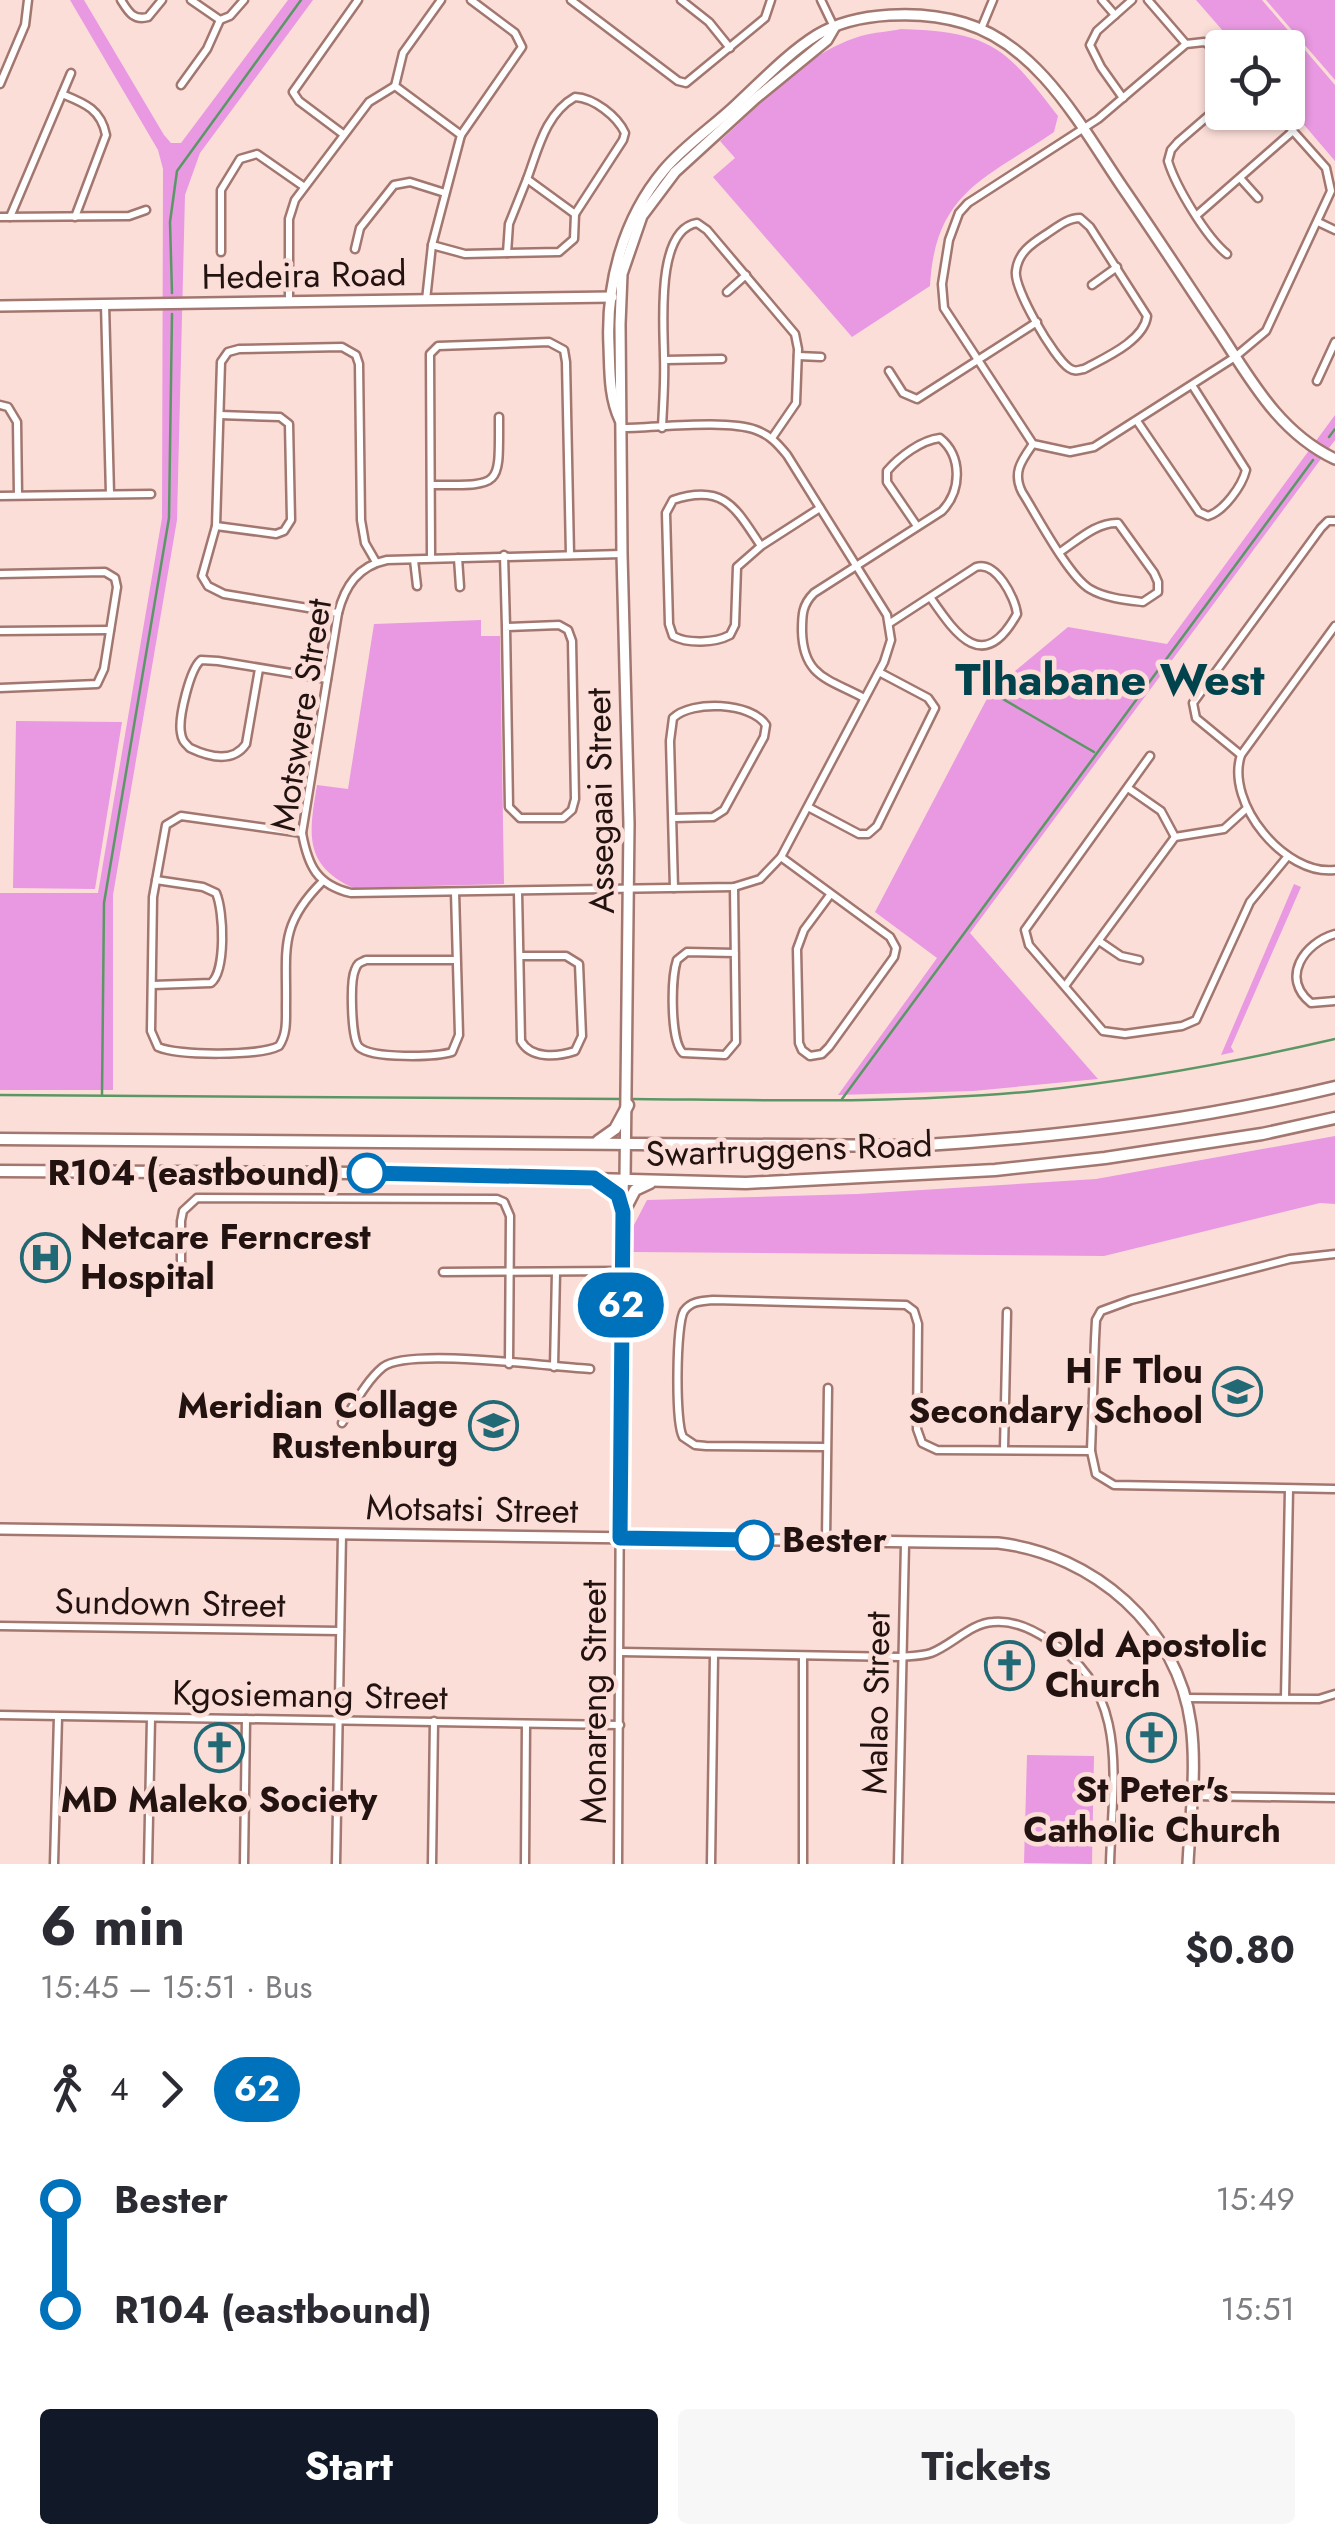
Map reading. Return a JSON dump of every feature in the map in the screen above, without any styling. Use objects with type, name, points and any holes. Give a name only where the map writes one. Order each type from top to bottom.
[{"type":"main road","name":"Swartruggens Road","points":[[0,1139],[910,1146],[1168,1120],[1335,1087]]},
{"type":"main road","points":[[587,1143],[608,1136],[624,1117],[628,1105]]},
{"type":"main road","name":"Swartruggens Road","points":[[0,1171],[746,1183],[995,1170],[1186,1147],[1335,1118]]},
{"type":"main road","points":[[594,1178],[618,1195],[623,1212]]},
{"type":"main road","points":[[623,1212],[635,1190],[655,1181]]},
{"type":"street","points":[[0,84],[25,25],[28,0]]},
{"type":"street","points":[[121,0],[130,14],[140,18],[148,17],[162,0]]},
{"type":"street","points":[[191,0],[220,20]]},
{"type":"street","points":[[181,85],[208,48],[220,20],[230,16],[244,0]]},
{"type":"street","points":[[343,134],[299,101],[293,92],[358,0]]},
{"type":"street","points":[[289,302],[291,209],[304,186],[369,102],[394,86],[404,53],[441,0]]},
{"type":"street","points":[[426,300],[432,245],[461,134],[522,47],[518,36],[470,0]]},
{"type":"street","points":[[571,0],[683,83],[692,80],[765,18],[772,7],[771,0]]},
{"type":"street","points":[[681,0],[708,22],[730,48]]},
{"type":"street","points":[[822,0],[834,28]]},
{"type":"street","points":[[981,29],[994,0]]},
{"type":"street","points":[[1102,0],[1115,15]]},
{"type":"street","points":[[1123,98],[1090,45],[1098,31],[1132,0]]},
{"type":"street","points":[[1148,0],[1186,44]]},
{"type":"street","name":"Assegaai Street","points":[[621,424],[613,401],[610,370],[610,297],[630,222],[664,169],[818,34],[894,14],[908,14],[949,18],[981,29],[1038,72],[1083,129],[1269,407],[1307,443],[1331,458]]},
{"type":"street","name":"Assegaai Street","points":[[625,1180],[628,889],[622,274],[634,234],[657,193],[709,140],[827,40],[834,28]]},
{"type":"street","points":[[1197,214],[1293,132],[1329,175],[1330,191],[1318,222],[1266,331],[1136,421],[1083,451],[1054,451],[1032,444],[949,321],[942,297],[953,224],[968,203],[1083,129],[1186,44],[1205,43]]},
{"type":"street","points":[[10,217],[71,73]]},
{"type":"street","points":[[394,86],[461,134]]},
{"type":"street","points":[[62,94],[93,108],[103,121],[106,135],[75,216]]},
{"type":"street","points":[[432,245],[465,254],[507,253],[565,250],[574,239],[575,214],[623,140],[624,132],[618,121],[590,100],[575,97],[566,103],[540,138],[509,224],[507,253]]},
{"type":"street","points":[[1205,119],[1168,156],[1172,174],[1226,254]]},
{"type":"street","points":[[220,252],[221,190],[240,159],[257,154],[304,186]]},
{"type":"street","points":[[1240,178],[1258,198]]},
{"type":"street","points":[[527,179],[575,214]]},
{"type":"street","points":[[355,249],[360,228],[394,185],[410,182],[445,194]]},
{"type":"street","points":[[0,217],[129,216],[146,210]]},
{"type":"street","points":[[1080,218],[1090,226],[1148,316],[1147,324],[1137,336],[1076,370],[1064,364],[1037,322],[1018,292],[1015,275],[1022,253],[1070,219],[1080,218]]},
{"type":"street","points":[[1318,222],[1335,230]]},
{"type":"street","points":[[662,428],[665,275],[677,237],[685,226],[696,223],[702,225],[792,328],[798,356],[796,403],[772,438]]},
{"type":"street","points":[[1092,284],[1117,267]]},
{"type":"street","points":[[727,292],[746,275]]},
{"type":"street","name":"Hedeira Road","points":[[0,306],[622,296]]},
{"type":"street","points":[[105,304],[110,494]]},
{"type":"street","points":[[889,371],[903,393],[917,399],[1037,322]]},
{"type":"street","points":[[1317,381],[1335,342]]},
{"type":"street","points":[[431,556],[428,360],[433,350],[557,345],[564,350],[566,362],[570,556]]},
{"type":"street","points":[[338,614],[213,590],[202,576],[216,526],[221,362],[228,352],[238,348],[352,350],[360,364],[363,533],[376,562],[431,556],[622,554]]},
{"type":"street","points":[[798,356],[821,357]]},
{"type":"street","points":[[664,360],[722,359]]},
{"type":"street","points":[[1136,421],[1199,512],[1208,516],[1219,512],[1246,470],[1192,384]]},
{"type":"street","points":[[0,405],[8,407],[16,418],[18,495]]},
{"type":"street","points":[[216,526],[276,534],[287,528],[291,514],[289,424],[280,416],[220,415]]},
{"type":"street","points":[[432,486],[486,485],[495,478],[499,464],[499,417]]},
{"type":"street","points":[[621,424],[662,428],[736,426],[772,438],[890,623],[888,651],[879,672],[782,857],[760,878],[734,887],[735,953],[734,1048],[718,1056],[680,1052],[674,1040],[677,960],[687,952],[735,953]]},
{"type":"street","points":[[864,698],[816,672],[807,662],[802,650],[802,612],[808,598],[856,565],[916,526],[947,505],[955,484],[955,460],[940,438],[915,448],[887,471],[887,482],[916,526]]},
{"type":"street","points":[[1032,444],[1018,466],[1018,486],[1060,552],[1084,585],[1092,591],[1143,602],[1158,592],[1154,573],[1118,523],[1094,529],[1060,552]]},
{"type":"street","points":[[0,496],[150,494]]},
{"type":"street","points":[[761,546],[735,507],[725,499],[686,496],[670,503],[666,514],[668,606],[669,629],[674,636],[684,641],[730,636],[735,625],[737,568],[761,546],[820,508]]},
{"type":"street","points":[[1242,754],[1196,718],[1193,703],[1320,528],[1335,521]]},
{"type":"street","points":[[504,555],[509,808],[520,818],[563,818],[572,810],[575,799],[570,635],[559,625],[506,627]]},
{"type":"street","points":[[458,558],[460,587]]},
{"type":"street","points":[[414,560],[417,586]]},
{"type":"street","name":"Motswere Street","points":[[376,562],[350,582],[338,614],[326,679],[302,834],[310,865],[322,882],[351,893],[734,887]]},
{"type":"street","points":[[890,623],[930,597],[985,564],[998,576],[1017,607],[1017,614],[990,643],[975,646],[958,636],[930,597]]},
{"type":"street","points":[[0,574],[109,573],[117,587],[104,670],[96,684],[0,688]]},
{"type":"street","points":[[1335,626],[1242,754],[1238,786],[1246,809],[1288,856],[1316,870],[1335,870]]},
{"type":"street","points":[[0,631],[110,630]]},
{"type":"street","points":[[259,668],[246,744],[240,752],[228,758],[190,748],[181,735],[181,723],[196,663],[208,659],[326,679]]},
{"type":"street","points":[[808,808],[859,834],[868,834],[877,826],[936,708],[928,698],[879,672]]},
{"type":"street","points":[[674,818],[713,816],[724,810],[764,737],[766,725],[760,716],[746,710],[702,708],[682,711],[673,718],[670,741],[674,888]]},
{"type":"street","points":[[1150,756],[1025,930],[1025,941],[1110,1034],[1190,1024],[1202,1013],[1250,902],[1288,856]]},
{"type":"street","points":[[1128,788],[1161,810],[1176,837]]},
{"type":"street","points":[[1066,986],[1176,837],[1224,829],[1246,809]]},
{"type":"street","points":[[302,834],[175,817],[166,824],[153,897],[152,1031],[160,1049],[260,1051],[280,1046],[286,1029],[287,934],[298,908],[322,882]]},
{"type":"street","points":[[782,857],[893,940],[896,953],[829,1048],[810,1056],[798,1043],[796,948],[830,895]]},
{"type":"street","points":[[153,985],[211,984],[221,967],[220,905],[216,893],[156,880]]},
{"type":"street","points":[[454,892],[459,1035],[452,1052],[378,1054],[356,1043],[353,973],[359,963],[456,960]]},
{"type":"street","points":[[518,892],[520,956],[523,1047],[538,1054],[575,1050],[582,1036],[579,964],[566,956],[520,956]]},
{"type":"street","points":[[1335,934],[1311,945],[1301,958],[1297,975],[1300,992],[1311,1002],[1335,1001]]},
{"type":"street","points":[[1099,941],[1121,956],[1139,960]]},
{"type":"street","name":"Monareng Street","points":[[618,1864],[621,1272],[625,1180]]},
{"type":"street","points":[[181,1285],[180,1221],[183,1210],[198,1198],[497,1199],[504,1202],[510,1216],[509,1364]]},
{"type":"street","points":[[1335,1254],[1290,1260],[1102,1310],[1096,1320],[1091,1450],[1096,1474],[1114,1484],[1335,1489]]},
{"type":"street","points":[[443,1272],[621,1272]]},
{"type":"street","points":[[554,1367],[556,1272]]},
{"type":"street","points":[[826,1447],[706,1446],[695,1445],[683,1437],[678,1418],[680,1326],[685,1310],[694,1302],[713,1300],[906,1304],[914,1311],[918,1324],[919,1439],[937,1450],[1091,1450]]},
{"type":"street","points":[[1004,1448],[1007,1312]]},
{"type":"street","points":[[342,1423],[370,1381],[394,1360],[410,1357],[590,1369]]},
{"type":"street","points":[[826,1542],[828,1388]]},
{"type":"street","points":[[1285,1698],[1290,1489]]},
{"type":"street","name":"Motsatsi Street","points":[[0,1529],[1024,1546],[1078,1566],[1116,1591],[1156,1635],[1175,1669],[1186,1698],[1193,1746],[1188,1864]]},
{"type":"street","points":[[336,1864],[342,1534]]},
{"type":"street","name":"Malao Street","points":[[898,1864],[905,1544]]},
{"type":"street","points":[[621,1652],[901,1657],[928,1654],[992,1622],[1023,1626],[1076,1660],[1099,1694],[1112,1730],[1110,1864]]},
{"type":"street","name":"Sundown Street","points":[[0,1626],[340,1631]]},
{"type":"street","points":[[711,1864],[714,1655]]},
{"type":"street","points":[[802,1864],[804,1656]]},
{"type":"street","points":[[1186,1698],[1319,1699],[1335,1694]]},
{"type":"street","name":"Kgosiemang Street","points":[[0,1715],[620,1725]]},
{"type":"street","points":[[54,1864],[58,1716]]},
{"type":"street","points":[[148,1864],[150,1718]]},
{"type":"street","points":[[244,1864],[246,1719]]},
{"type":"street","points":[[432,1864],[434,1721]]},
{"type":"street","points":[[525,1864],[526,1724]]},
{"type":"street","points":[[1191,1796],[1335,1798]]},
{"type":"shaded area","points":[[70,0],[84,0],[164,135],[171,143],[181,143],[288,0],[313,0],[200,153],[185,195],[177,520],[113,895],[113,1090],[0,1090],[0,893],[98,893],[162,518],[163,169],[158,150]]},
{"type":"shaded area","points":[[1196,0],[1262,0],[1288,30],[1222,30]]},
{"type":"shaded area","points":[[1266,0],[1335,0],[1335,80],[1305,45],[1305,30],[1292,30]]},
{"type":"shaded area","points":[[901,29],[956,34],[993,47],[1024,73],[1058,116],[1054,132],[986,177],[953,208],[934,254],[930,286],[852,337],[713,177],[735,158],[720,141],[803,66],[841,44]]},
{"type":"shaded area","points":[[1305,50],[1335,85],[1335,161],[1305,126]]},
{"type":"shaded area","points":[[1335,415],[1335,440],[970,933],[1098,1079],[973,1091],[838,1095],[937,958],[875,912],[991,691],[1068,627],[1167,644]]},
{"type":"shaded area","points":[[481,620],[481,636],[500,636],[504,884],[353,888],[325,869],[318,858],[313,846],[312,818],[317,785],[348,789],[374,624]]},
{"type":"shaded area","points":[[16,721],[122,722],[95,889],[13,888]]},
{"type":"shaded area","points":[[1294,884],[1301,887],[1231,1047],[1234,1052],[1221,1055]]},
{"type":"shaded area","points":[[1335,1136],[1335,1204],[1320,1203],[1104,1256],[633,1252],[634,1225],[647,1200],[857,1194],[1096,1179]]},
{"type":"shaded area","points":[[1027,1755],[1094,1756],[1092,1864],[1024,1863]]},
{"type":"waterway","points":[[172,293],[170,222],[177,171],[301,0]]},
{"type":"waterway","points":[[102,1095],[104,903],[169,518],[172,314]]},
{"type":"waterway","points":[[1329,437],[1335,429]]},
{"type":"waterway","points":[[842,1099],[1313,460]]},
{"type":"waterway","points":[[996,695],[1094,752]]},
{"type":"waterway","points":[[631,1099],[884,1100],[1035,1091],[1186,1070],[1335,1039]]},
{"type":"waterway","points":[[0,1095],[623,1099]]},
{"type":"bus line","name":"62","points":[[367,1173],[594,1178],[618,1195],[623,1212],[620,1538],[754,1540]]},
{"type":"place","name":"R104 (eastbound)","points":[[367,1173]]},
{"type":"place","name":"Netcare Ferncrest Hospital","points":[[45,1257]]},
{"type":"place","name":"H F Tlou Secondary School","points":[[1238,1391]]},
{"type":"place","name":"Meridian Collage Rustenburg","points":[[493,1426]]},
{"type":"place","name":"Bester","points":[[754,1540]]},
{"type":"place","name":"Old Apostolic Church","points":[[1010,1665]]},
{"type":"place","name":"St Peter's Catholic Church","points":[[1152,1738]]},
{"type":"place","name":"MD Maleko Society","points":[[219,1748]]},
{"type":"district","name":"Tlhabane West","points":[[1110,679]]}]
